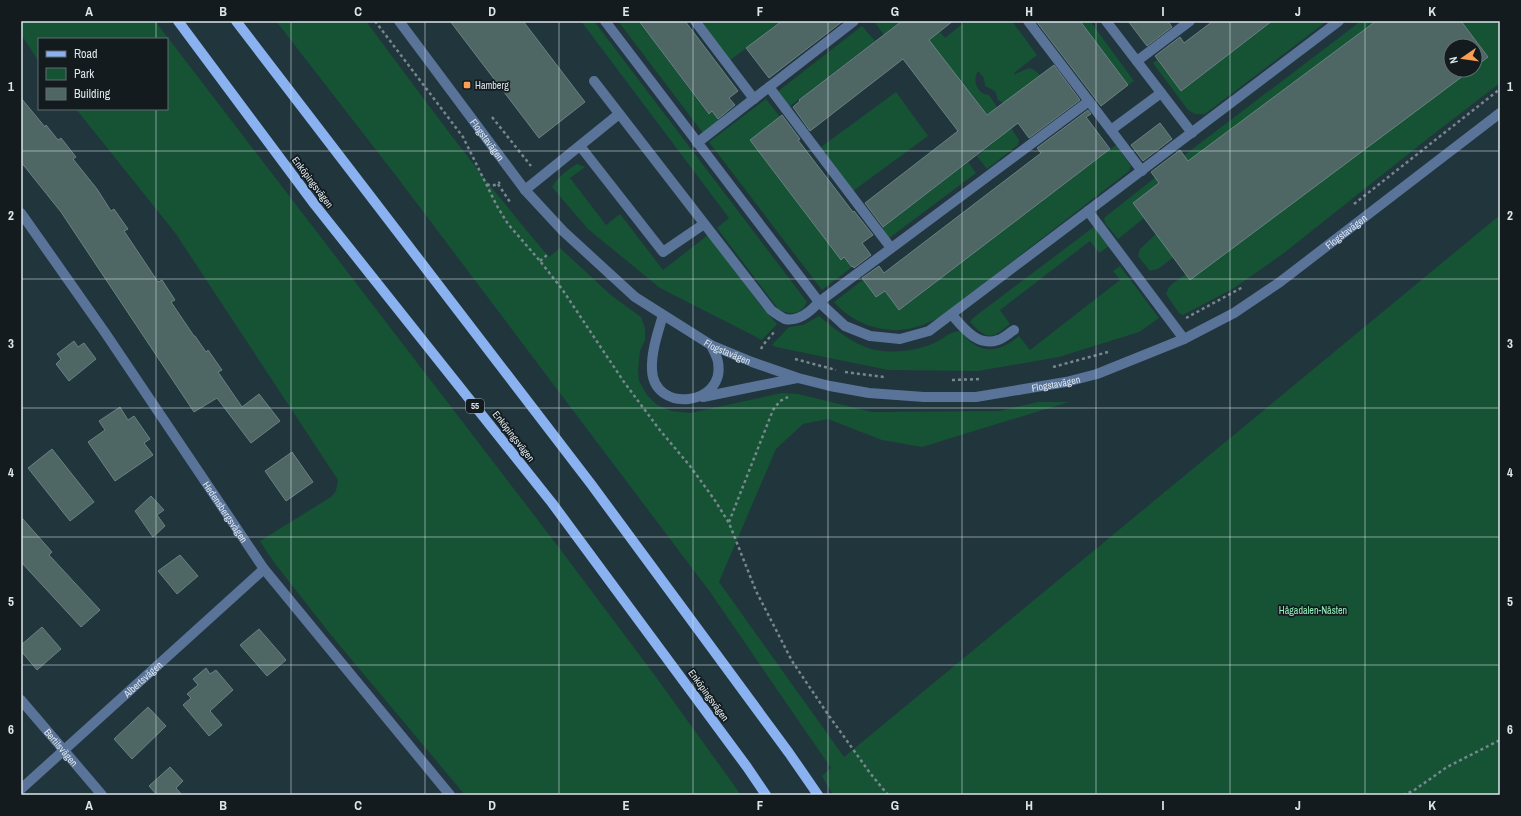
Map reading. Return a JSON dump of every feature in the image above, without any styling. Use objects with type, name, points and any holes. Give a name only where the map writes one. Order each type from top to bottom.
[{"type":"main road","name":"Enköpingsvägen","points":[[178,21],[315,205],[552,503],[766,795]]},
{"type":"main road","points":[[236,21],[591,484],[790,753],[818,795]]},
{"type":"street","name":"Flogstavägen","points":[[399,21],[525,190],[563,231],[635,298],[711,344],[752,362],[798,378],[830,386],[869,393],[924,397],[976,397],[1066,382],[1097,374],[1184,339],[1234,312],[1280,282],[1500,113]]},
{"type":"street","points":[[605,21],[819,302],[845,326],[870,336],[900,339],[929,332],[1338,21]]},
{"type":"street","points":[[695,21],[754,99]]},
{"type":"street","points":[[698,143],[854,21]]},
{"type":"street","points":[[1028,21],[1142,171]]},
{"type":"street","points":[[1106,21],[1192,133]]},
{"type":"street","points":[[1137,61],[1190,21]]},
{"type":"street","points":[[594,81],[771,310],[786,319],[801,317],[812,310],[819,302],[1089,101]]},
{"type":"street","points":[[769,87],[891,248]]},
{"type":"street","points":[[1111,130],[1161,93]]},
{"type":"street","points":[[525,190],[619,114]]},
{"type":"street","points":[[580,146],[663,252],[704,224]]},
{"type":"street","points":[[1088,211],[1184,339]]},
{"type":"street","name":"Hedensbergsvägen","points":[[21,213],[106,334],[264,569],[450,795]]},
{"type":"street","points":[[663,315],[653,354],[652,370],[655,385],[668,397],[683,399],[701,397],[798,378]]},
{"type":"street","points":[[952,315],[974,338],[986,342],[999,340],[1014,330]]},
{"type":"street","points":[[701,397],[712,388],[718,376],[718,361],[711,344]]},
{"type":"street","name":"Albertsvägen","points":[[21,789],[264,569]]},
{"type":"street","name":"Bertilsvägen","points":[[21,700],[102,795]]},
{"type":"path","points":[[375,21],[463,136],[497,206],[508,224],[540,261],[566,295],[624,382],[710,493],[728,523],[756,592],[792,661],[827,713],[870,773],[888,795]]},
{"type":"path","points":[[1350,207],[1500,89]]},
{"type":"path","points":[[489,114],[526,160]]},
{"type":"path","points":[[498,184],[510,202]]},
{"type":"path","points":[[540,261],[547,255]]},
{"type":"path","points":[[1174,324],[1213,305],[1248,283]]},
{"type":"path","points":[[761,349],[786,319]]},
{"type":"path","points":[[754,346],[768,351]]},
{"type":"path","points":[[1051,368],[1114,350]]},
{"type":"path","points":[[791,358],[837,370]]},
{"type":"path","points":[[845,372],[890,378]]},
{"type":"path","points":[[948,380],[986,379]]},
{"type":"path","points":[[728,523],[773,410],[780,401],[793,395]]},
{"type":"path","points":[[1403,795],[1413,791],[1447,768],[1500,740]]},
{"type":"green space","points":[[21,21],[155,21],[557,545],[656,677],[741,795],[465,795],[331,635],[273,561],[260,541],[331,497],[336,491],[338,480],[176,234],[77,110],[168,110],[168,38],[38,38],[38,60],[21,34]]},
{"type":"green space","name":"Hågadalen-Nåsten","points":[[276,21],[366,21],[478,170],[549,257],[560,248],[612,296],[641,317],[645,328],[645,340],[640,351],[638,370],[639,381],[647,395],[657,405],[672,411],[690,413],[782,393],[798,394],[872,412],[999,411],[1038,402],[1069,402],[922,447],[882,440],[828,419],[803,424],[776,449],[719,582],[844,757],[1500,215],[1500,795],[833,795],[822,776],[831,768],[710,592],[397,177]]},
{"type":"green space","points":[[581,21],[594,21],[807,302],[799,312],[788,313],[779,310],[717,228],[729,218]]},
{"type":"green space","points":[[618,21],[639,21],[708,114],[712,111],[719,121],[703,133]]},
{"type":"green space","points":[[699,21],[782,21],[729,61]]},
{"type":"green space","points":[[874,21],[902,21],[884,35]]},
{"type":"green space","points":[[914,21],[931,21],[945,38],[966,21],[1012,21],[1037,55],[1014,73],[1015,74],[1028,68],[1040,75],[1003,103],[998,100],[995,91],[985,86],[984,78],[978,71],[976,75],[976,83],[979,90],[989,95],[1019,140],[1018,145],[987,169],[977,156],[1003,135]]},
{"type":"green space","points":[[1080,21],[1090,21],[1134,81],[1128,85]]},
{"type":"green space","points":[[1272,21],[1327,21],[1205,114],[1195,114],[1188,110],[1153,63],[1157,60],[1181,91]]},
{"type":"green space","points":[[1361,21],[1376,21],[1133,203],[1144,218],[1118,239],[1105,223],[1104,218]]},
{"type":"green space","points":[[1461,21],[1495,21],[1500,27],[1500,83],[1284,253],[1234,288],[1183,315],[1179,313],[1166,294],[1172,284],[1460,78],[1483,78],[1483,61],[1488,57],[1483,50],[1483,38],[1474,38]]},
{"type":"green space","points":[[862,26],[875,41],[789,107],[777,92]]},
{"type":"green space","points":[[896,92],[928,136],[853,191],[821,147]]},
{"type":"green space","points":[[766,99],[780,117],[750,140],[840,259],[844,257],[852,267],[822,290],[709,142]]},
{"type":"green space","points":[[1116,145],[1131,166],[1129,171],[940,317],[908,329],[887,330],[858,321],[834,302],[864,279],[876,297],[885,291],[899,310]]},
{"type":"green space","points":[[968,162],[976,173],[888,239],[880,229]]},
{"type":"green space","points":[[577,164],[585,167],[570,178],[606,225],[620,214],[663,270],[708,235],[761,306],[777,324],[762,340],[660,288],[588,229],[552,187],[563,174]]},
{"type":"green space","points":[[1095,226],[1109,246],[1099,253],[1090,241],[1000,310],[1010,324],[1004,329],[989,336],[985,335],[970,322],[973,318]]},
{"type":"green space","points":[[1156,234],[1174,257],[1158,269],[1150,271],[1138,256],[1140,249]]},
{"type":"green space","points":[[1120,266],[1159,318],[1139,332],[1059,357],[978,371],[888,370],[772,345],[789,327],[803,325],[819,316],[851,340],[879,351],[907,351],[924,347],[956,331],[960,331],[967,339],[981,348],[988,349],[995,349],[1003,346],[1019,336],[1030,350],[1120,280],[1113,271]]},
{"type":"building","points":[[450,21],[523,21],[585,102],[539,138]]},
{"type":"building","points":[[639,21],[685,21],[738,91],[729,98],[735,105],[718,119],[712,111],[709,114]]},
{"type":"building","points":[[782,21],[843,21],[769,78],[746,48]]},
{"type":"building","points":[[902,21],[953,21],[929,40],[987,115],[1054,65],[1080,100],[1029,138],[1018,123],[883,227],[865,203],[958,131],[903,59],[810,131],[793,107],[800,101],[799,100]]},
{"type":"building","points":[[1036,21],[1080,21],[1128,85],[1101,106]]},
{"type":"building","points":[[1128,21],[1168,21],[1172,27],[1147,46]]},
{"type":"building","points":[[1213,21],[1272,21],[1181,91],[1155,56],[1180,37],[1184,43]]},
{"type":"building","points":[[1376,21],[1461,21],[1474,38],[1443,38],[1443,78],[1460,78],[1190,280],[1133,203],[1159,183],[1151,172],[1180,150],[1188,161]]},
{"type":"building","points":[[1483,50],[1488,57],[1483,61]]},
{"type":"building","points":[[21,98],[58,140],[61,138],[76,157],[73,159],[97,189],[111,211],[114,209],[128,229],[124,231],[158,282],[162,280],[175,300],[171,302],[206,352],[208,350],[222,370],[218,372],[242,407],[259,394],[280,421],[251,443],[217,398],[194,412],[61,212],[21,162]]},
{"type":"building","points":[[1088,110],[1091,114],[1086,117],[1110,149],[899,310],[885,291],[876,297],[862,278],[879,266],[884,273],[1041,153],[1037,148]]},
{"type":"building","points":[[782,115],[800,139],[798,140],[853,212],[854,211],[873,235],[862,243],[871,255],[854,268],[844,257],[841,260],[750,140]]},
{"type":"building","points":[[1160,123],[1172,139],[1143,161],[1131,145]]},
{"type":"building","points":[[74,341],[78,347],[84,343],[96,359],[69,381],[56,364],[61,359],[57,354]]},
{"type":"building","points":[[120,407],[128,420],[134,416],[150,439],[144,443],[153,455],[115,481],[88,442],[105,430],[99,421]]},
{"type":"building","points":[[52,449],[94,502],[70,521],[28,468]]},
{"type":"building","points":[[292,452],[313,482],[286,501],[265,471]]},
{"type":"building","points":[[151,496],[164,510],[157,515],[165,526],[153,537],[135,511]]},
{"type":"building","points":[[21,517],[52,552],[49,555],[100,610],[81,627],[21,562]]},
{"type":"building","points":[[180,555],[198,576],[177,594],[158,571]]},
{"type":"building","points":[[42,627],[61,649],[37,670],[21,651],[21,645]]},
{"type":"building","points":[[259,629],[286,660],[267,676],[240,645]]},
{"type":"building","points":[[206,668],[210,674],[216,670],[233,690],[210,711],[222,725],[209,736],[183,705],[191,698],[187,694],[198,685],[193,679]]},
{"type":"building","points":[[148,707],[166,726],[132,759],[114,739]]},
{"type":"building","points":[[170,767],[183,781],[176,788],[182,795],[157,795],[149,786]]},
{"type":"place","name":"Hamberg","points":[[467,85]]}]
